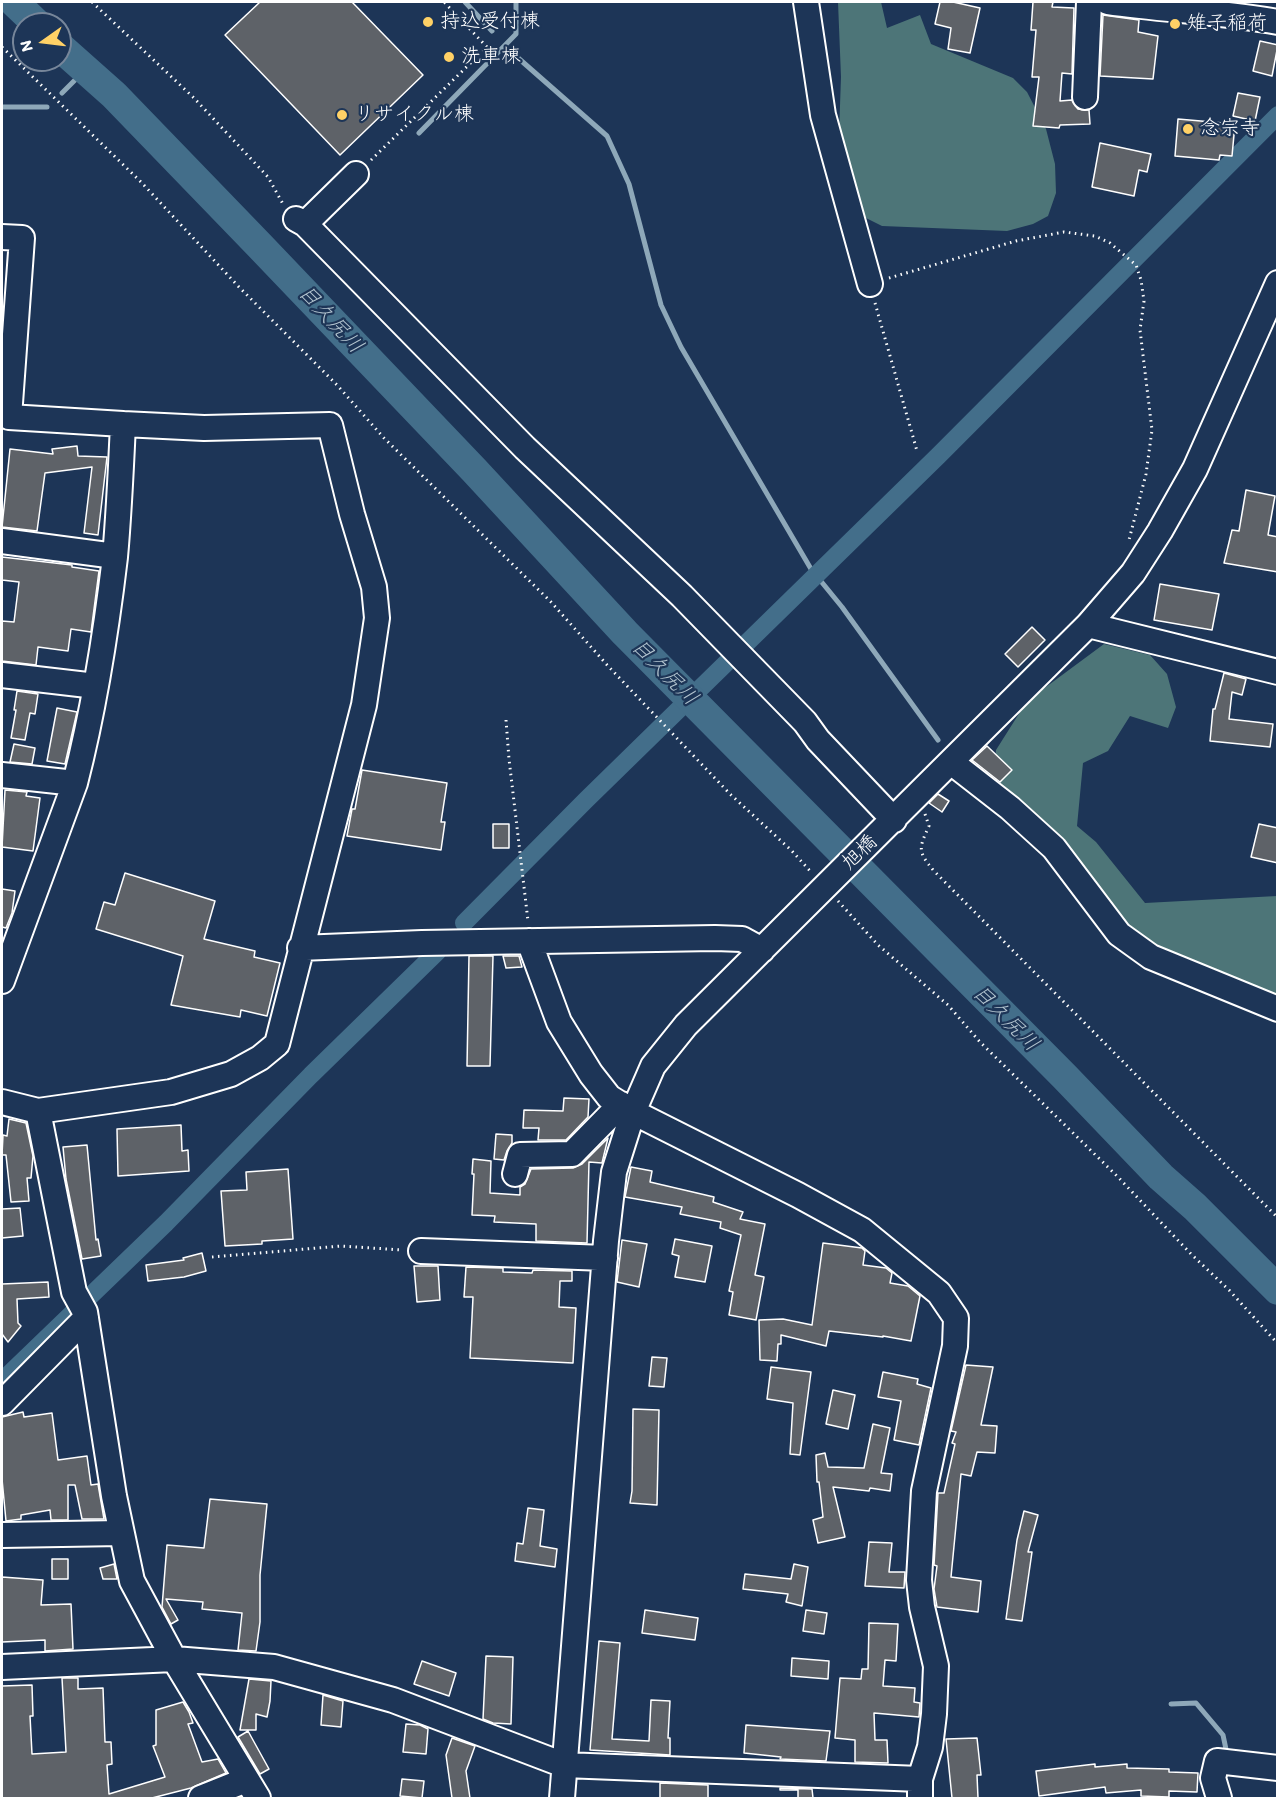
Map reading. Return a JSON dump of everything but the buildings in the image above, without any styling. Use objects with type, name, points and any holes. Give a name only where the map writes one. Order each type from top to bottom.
[{"type":"street","points":[[806,2],[823,115],[870,284]]},
{"type":"street","points":[[1084,97],[1089,2]]},
{"type":"street","points":[[1124,3],[1245,9],[1278,22]]},
{"type":"street","points":[[356,174],[301,222],[525,448],[682,596],[797,715],[892,822]]},
{"type":"street","points":[[2,237],[22,238],[5,417],[204,428],[330,425],[352,514],[374,587],[377,618],[364,705],[277,1044],[260,1058],[231,1074],[171,1092],[38,1111],[2,1102]]},
{"type":"street","name":"旭橋","points":[[627,1108],[653,1066],[686,1025],[1088,625],[1133,573],[1195,469],[1278,283]]},
{"type":"street","points":[[2,981],[11,929],[75,783],[96,686],[115,556],[123,424]]},
{"type":"street","points":[[2,542],[115,556]]},
{"type":"street","points":[[1088,625],[1278,672]]},
{"type":"street","points":[[2,675],[96,686]]},
{"type":"street","points":[[951,762],[1010,808],[1054,848],[1119,934],[1151,957],[1278,1009]]},
{"type":"street","points":[[2,775],[75,783]]},
{"type":"street","points":[[300,948],[422,942],[742,939],[762,950]]},
{"type":"street","points":[[2,1667],[174,1659],[274,1667],[393,1700],[564,1765],[920,1789],[930,1747],[936,1666],[922,1607],[919,1581],[924,1491],[955,1346],[956,1318],[939,1293],[862,1230],[609,1097],[559,1022],[529,941]]},
{"type":"street","points":[[515,1174],[520,1155],[572,1154],[627,1108]]},
{"type":"street","points":[[562,1798],[605,1258],[614,1172],[627,1108]]},
{"type":"street","points":[[38,1111],[81,1307],[121,1533],[132,1581],[174,1659],[252,1789],[201,1798]]},
{"type":"street","points":[[421,1251],[605,1258]]},
{"type":"street","points":[[2,1403],[81,1307]]},
{"type":"street","points":[[2,1535],[121,1533]]},
{"type":"street","points":[[1219,1798],[1212,1778],[1217,1761],[1278,1768]]},
{"type":"path","points":[[92,2],[194,98],[268,177],[285,208],[301,222]]},
{"type":"path","points":[[356,174],[487,47],[444,2]]},
{"type":"path","points":[[2,47],[141,182],[238,286],[337,385],[384,438],[551,602],[608,666],[730,794],[827,885],[878,945],[948,1005],[980,1042],[1109,1168],[1191,1254],[1229,1290],[1278,1344]]},
{"type":"path","points":[[917,451],[870,284],[1016,241],[1064,232],[1095,236],[1110,243],[1136,265],[1141,280],[1144,301],[1140,330],[1152,430],[1146,474],[1126,550]]},
{"type":"path","points":[[506,720],[508,759],[526,893],[529,941]]},
{"type":"path","points":[[913,801],[927,816],[929,825],[920,846],[920,853],[934,871],[1278,1218]]},
{"type":"path","points":[[212,1257],[341,1246],[421,1251]]},
{"type":"green space","points":[[838,2],[881,2],[887,28],[920,15],[931,44],[1013,78],[1027,92],[1046,129],[1055,164],[1056,193],[1048,216],[1033,224],[1007,231],[882,226],[866,218],[855,199],[839,134],[841,77]]},
{"type":"green space","points":[[1104,644],[1150,655],[1167,674],[1176,707],[1168,728],[1130,716],[1108,751],[1083,763],[1077,826],[1096,842],[1145,903],[1277,896],[1277,1009],[1229,995],[1130,957],[1072,874],[1002,795],[995,763],[996,750],[1027,701]]},
{"type":"waterway","name":"目久尻川","points":[[14,2],[24,12]]},
{"type":"waterway","points":[[465,2],[492,31]]},
{"type":"waterway","points":[[419,133],[516,34],[516,2]]},
{"type":"waterway","points":[[517,57],[607,136],[629,184],[661,305],[681,347],[811,569],[842,607],[938,740]]},
{"type":"waterway","name":"目久尻川","points":[[72,58],[114,95],[259,245],[474,470],[625,633],[1065,1077],[1161,1177],[1195,1207],[1278,1290]]},
{"type":"waterway","points":[[62,93],[85,70]]},
{"type":"waterway","points":[[2,107],[47,107]]},
{"type":"waterway","points":[[464,923],[586,800],[938,456],[1278,115]]},
{"type":"waterway","points":[[2,1381],[166,1223],[311,1075],[438,951]]},
{"type":"waterway","points":[[1171,1704],[1196,1703],[1223,1735],[1227,1754]]},
{"type":"place","name":"持込受付棟","points":[[428,22]]},
{"type":"place","name":"雉子稲荷","points":[[1175,24]]},
{"type":"place","name":"洗車棟","points":[[449,57]]},
{"type":"place","name":"リサイクル棟","points":[[342,115]]},
{"type":"place","name":"念宗寺","points":[[1188,129]]}]
